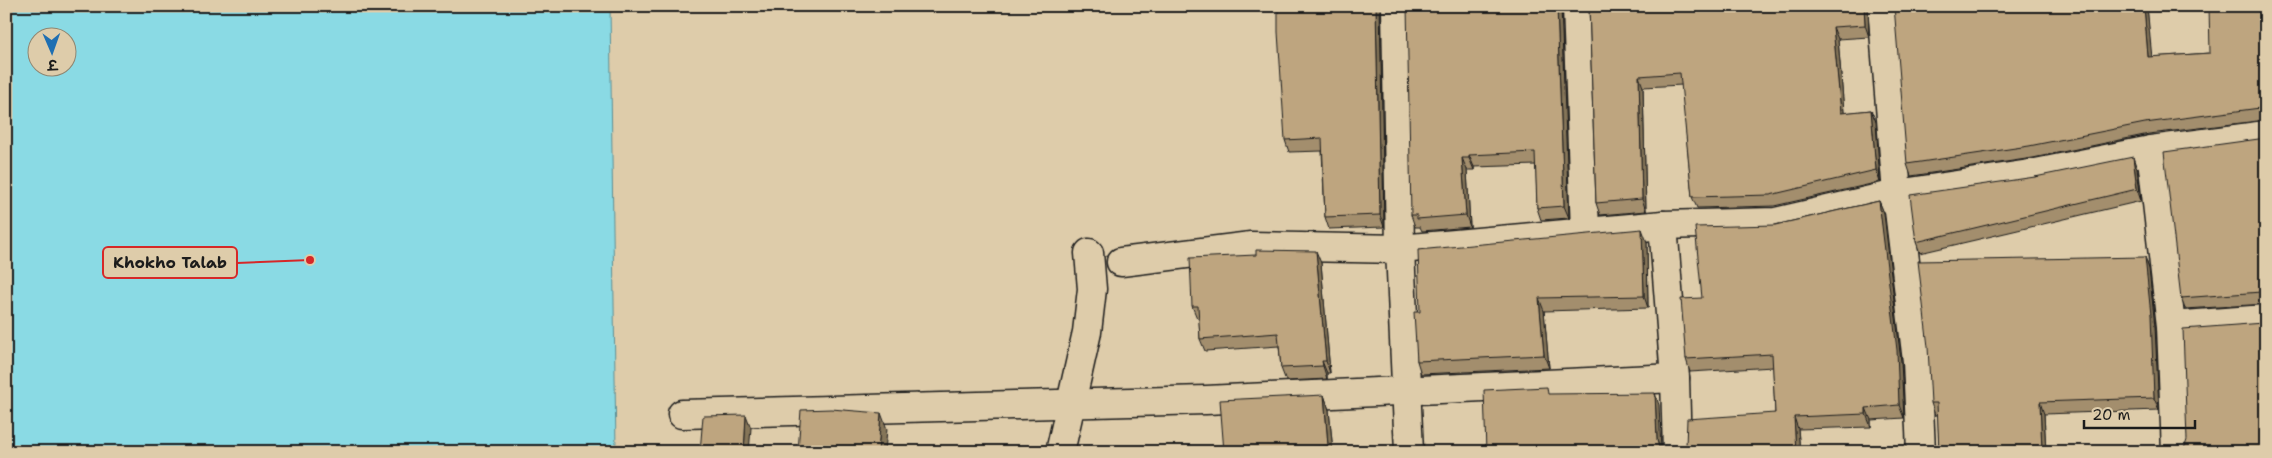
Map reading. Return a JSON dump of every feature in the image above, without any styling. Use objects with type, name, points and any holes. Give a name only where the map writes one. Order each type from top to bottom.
[{"type":"street","points":[[1396,6],[1400,249],[1409,452]]},
{"type":"street","points":[[1577,6],[1585,232]]},
{"type":"street","points":[[1882,6],[1897,194],[1916,361],[1921,452]]},
{"type":"street","points":[[1121,262],[1251,246],[1400,249],[1663,225],[1776,222],[1897,194],[1931,190],[1978,180],[2036,174],[2151,150],[2266,136]]},
{"type":"street","points":[[2151,150],[2171,326],[2176,452]]},
{"type":"street","points":[[1663,225],[1675,378],[1677,452]]},
{"type":"street","points":[[1060,452],[1087,332],[1092,289],[1089,253]]},
{"type":"street","points":[[2171,326],[2266,319]]},
{"type":"street","points":[[682,414],[1206,400],[1675,378]]},
{"type":"water","points":[[6,6],[610,6],[616,452],[6,452]]},
{"type":"building","points":[[1278,6],[1376,6],[1380,215],[1325,217],[1322,138],[1285,140]]},
{"type":"building","points":[[1407,6],[1557,6],[1564,206],[1537,208],[1535,152],[1469,155],[1469,158],[1462,158],[1466,215],[1417,219],[1417,215],[1411,215]]},
{"type":"building","points":[[1589,6],[1864,6],[1865,25],[1833,27],[1841,113],[1871,110],[1876,170],[1770,195],[1692,197],[1680,73],[1639,76],[1642,199],[1596,203]]},
{"type":"building","points":[[1894,6],[2144,6],[2148,57],[2210,53],[2209,6],[2266,6],[2266,109],[2260,108],[2145,123],[2029,146],[1907,164]]},
{"type":"building","points":[[2266,138],[2266,293],[2181,298],[2164,152]]},
{"type":"building","points":[[2133,157],[2137,189],[1916,242],[1910,195],[2035,177]]},
{"type":"building","points":[[1879,201],[1897,350],[1899,405],[1866,408],[1866,414],[1794,417],[1796,452],[1682,452],[1686,446],[1687,419],[1775,413],[1772,354],[1686,359],[1681,299],[1702,298],[1695,227],[1775,225]]},
{"type":"building","points":[[1642,229],[1644,296],[1539,298],[1544,355],[1417,361],[1414,312],[1420,312],[1418,250]]},
{"type":"building","points":[[1256,250],[1316,251],[1326,361],[1322,361],[1323,366],[1281,368],[1278,333],[1200,339],[1198,306],[1192,306],[1190,258],[1256,255]]},
{"type":"building","points":[[2145,257],[2151,315],[2154,398],[2040,402],[2042,452],[1939,452],[1937,403],[1931,403],[1928,347],[1918,261]]},
{"type":"building","points":[[2266,322],[2266,452],[2183,452],[2187,440],[2183,329]]},
{"type":"building","points":[[1547,387],[1548,394],[1655,393],[1657,440],[1659,448],[1664,452],[1486,452],[1484,390]]},
{"type":"building","points":[[1324,395],[1328,446],[1261,452],[1224,452],[1220,400]]},
{"type":"building","points":[[831,409],[881,413],[878,452],[798,452],[801,410]]},
{"type":"building","points":[[746,415],[744,452],[700,452],[703,416]]},
{"type":"place","name":"Khokho Talab","points":[[310,260]]}]
